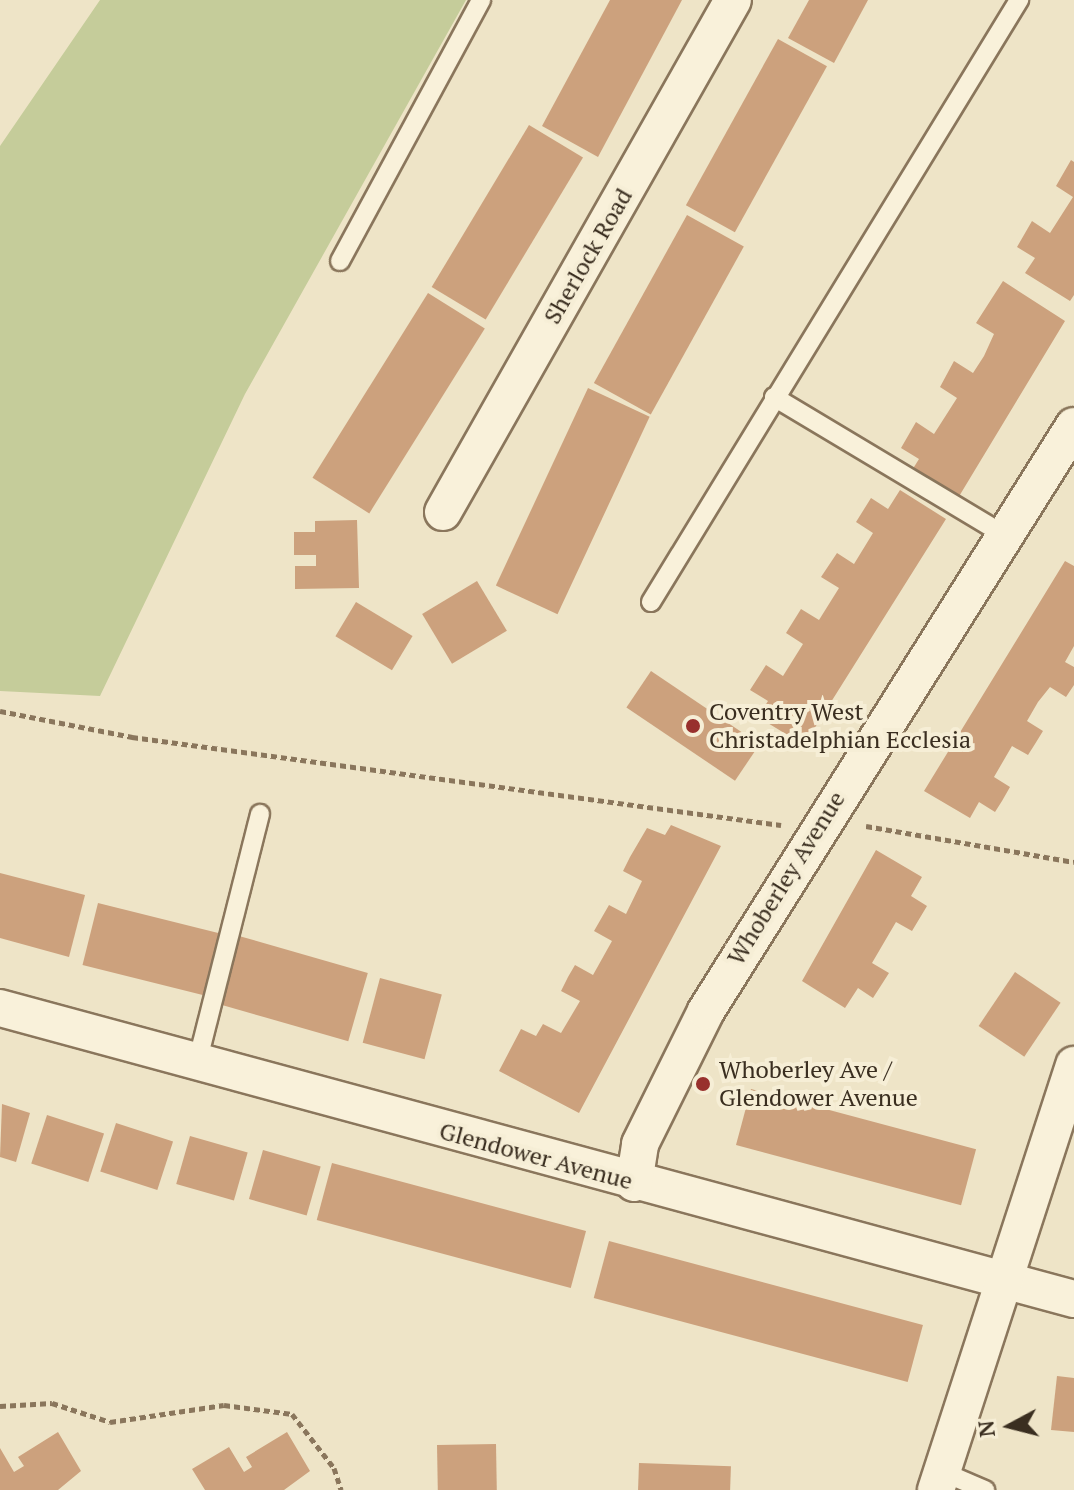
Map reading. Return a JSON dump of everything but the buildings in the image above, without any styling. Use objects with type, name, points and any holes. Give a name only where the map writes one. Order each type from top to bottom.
[{"type":"street","name":"Sherlock Road","points":[[443,512],[733,0]]},
{"type":"street","name":"Whoberley Avenue","points":[[634,1183],[640,1144],[706,1011],[804,846],[1074,426]]},
{"type":"street","name":"Glendower Avenue","points":[[0,1008],[634,1183],[1074,1299]]},
{"type":"street","points":[[940,1481],[1001,1279],[1074,1065]]},
{"type":"lane","points":[[340,261],[481,0]]},
{"type":"lane","points":[[651,602],[1019,0]]},
{"type":"lane","points":[[774,397],[1006,536]]},
{"type":"lane","points":[[197,1063],[260,814]]},
{"type":"lane","points":[[940,1481],[985,1490]]},
{"type":"path","points":[[0,711],[132,737],[775,820],[804,846]]},
{"type":"path","points":[[826,812],[883,832],[1074,862]]},
{"type":"path","points":[[0,1406],[52,1403],[110,1422],[224,1405],[292,1414],[334,1468],[341,1490]]},
{"type":"green space","points":[[100,0],[466,0],[245,394],[100,696],[0,691],[0,146]]},
{"type":"place","name":"Coventry West Christadelphian Ecclesia","points":[[693,726]]},
{"type":"place","name":"Whoberley Ave / Glendower Avenue","points":[[703,1084]]}]
